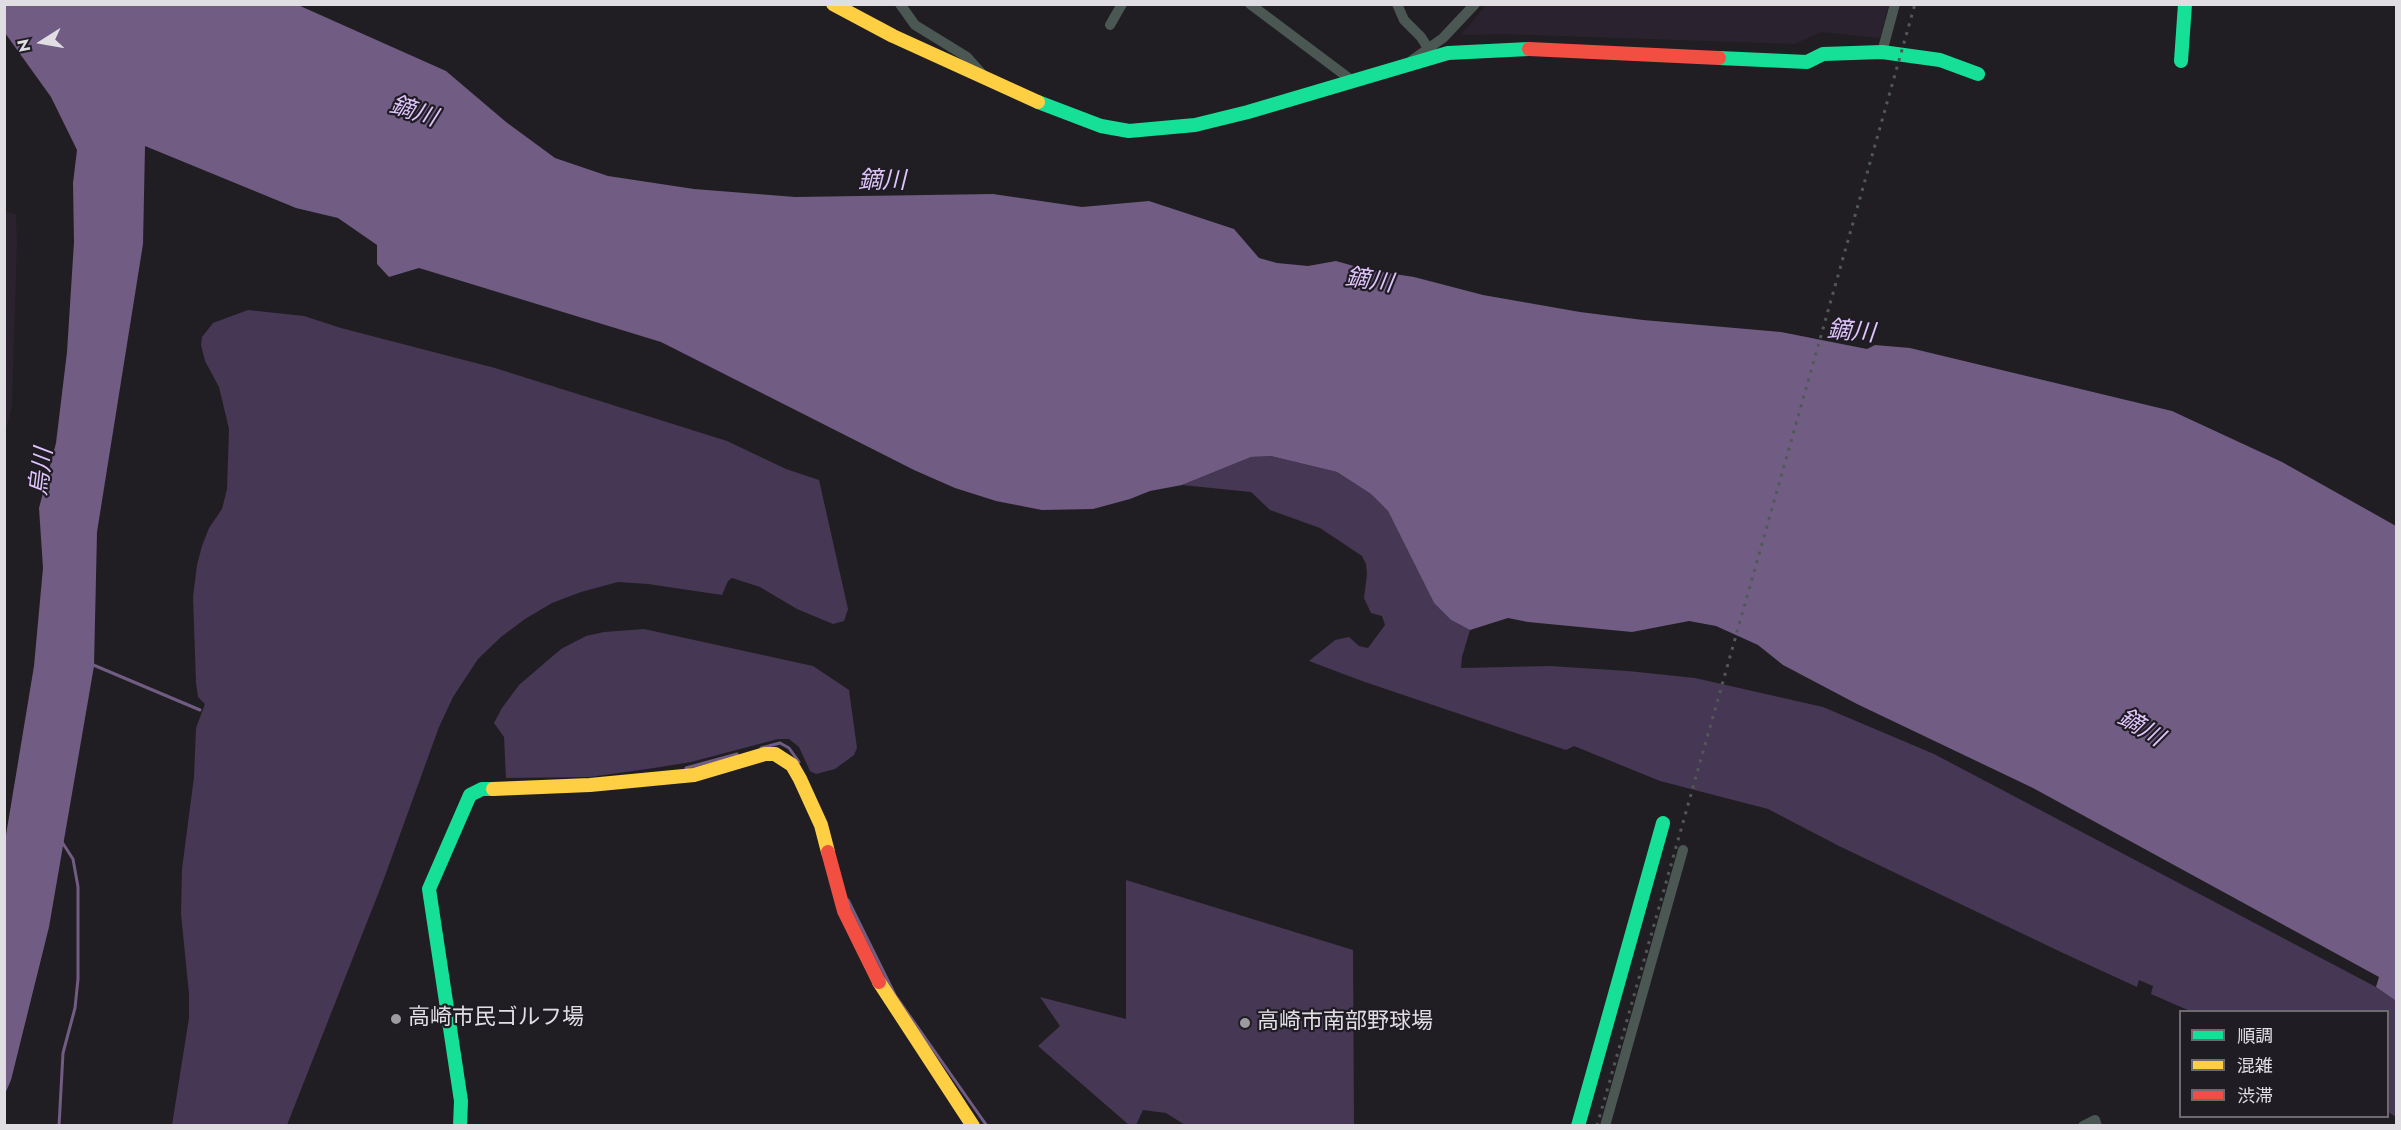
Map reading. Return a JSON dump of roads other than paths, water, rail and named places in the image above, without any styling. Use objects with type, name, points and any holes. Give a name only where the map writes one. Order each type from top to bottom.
[{"type":"street","points":[[833,4],[893,36],[1057,111],[1101,126],[1130,131],[1195,125],[1354,82],[1406,65],[1431,53],[1537,49],[1807,62],[1823,54],[1882,52],[1940,60],[1978,74]]},
{"type":"street","points":[[900,4],[915,25],[967,57],[987,78]]},
{"type":"street","points":[[1110,25],[1122,4]]},
{"type":"street","points":[[1250,4],[1354,82]]},
{"type":"street","points":[[1397,4],[1404,20],[1421,37],[1431,53]]},
{"type":"street","points":[[1431,53],[1475,4]]},
{"type":"street","points":[[1882,52],[1895,4]]},
{"type":"street","points":[[2181,61],[2186,4]]},
{"type":"street","points":[[460,1125],[461,1101],[429,889],[470,795],[482,789],[590,785],[694,776],[765,754],[783,757],[796,772],[820,825],[844,911],[868,961],[891,1005],[973,1125]]},
{"type":"street","points":[[1578,1125],[1663,823]]},
{"type":"street","points":[[1605,1125],[1683,850]]},
{"type":"street","points":[[2083,1125],[2095,1120],[2097,1125]]},
{"type":"water","name":"鏑川","points":[[5,4],[298,5],[446,71],[506,122],[555,158],[608,176],[694,189],[795,197],[993,194],[1082,207],[1149,201],[1234,229],[1259,258],[1277,263],[1308,266],[1336,261],[1368,270],[1414,277],[1483,295],[1580,312],[1781,332],[1867,349],[1875,345],[1910,348],[2172,411],[2282,462],[2396,526],[2396,1001],[2376,987],[2379,977],[2033,788],[1857,704],[1783,665],[1758,645],[1716,626],[1689,621],[1632,632],[1508,618],[1470,630],[1451,620],[1434,603],[1388,511],[1371,494],[1337,472],[1271,456],[1251,457],[1182,485],[1150,491],[1093,509],[1042,510],[996,501],[955,488],[914,470],[661,342],[419,268],[389,277],[377,264],[377,245],[338,218],[296,208],[145,146],[143,244],[97,532],[94,666],[49,927],[11,1080],[5,1094],[5,841],[34,666],[43,568],[39,508],[56,443],[67,352],[74,242],[73,183],[77,150],[51,97],[5,33]]},
{"type":"waterway","points":[[91,664],[200,710]]},
{"type":"waterway","points":[[761,748],[780,743],[789,748],[799,762]]},
{"type":"waterway","points":[[686,768],[737,754]]},
{"type":"waterway","points":[[59,1126],[63,1053],[75,1008],[78,979],[78,887],[73,859],[62,842]]},
{"type":"waterway","points":[[848,900],[895,995],[987,1126]]},
{"type":"railway","points":[[1597,1126],[1915,4]]},
{"type":"place","name":"高崎市民ゴルフ場","points":[[396,1019]]},
{"type":"place","name":"高崎市南部野球場","points":[[1245,1023]]},
{"type":"water label","name":"烏川","points":[[43,472]]}]
